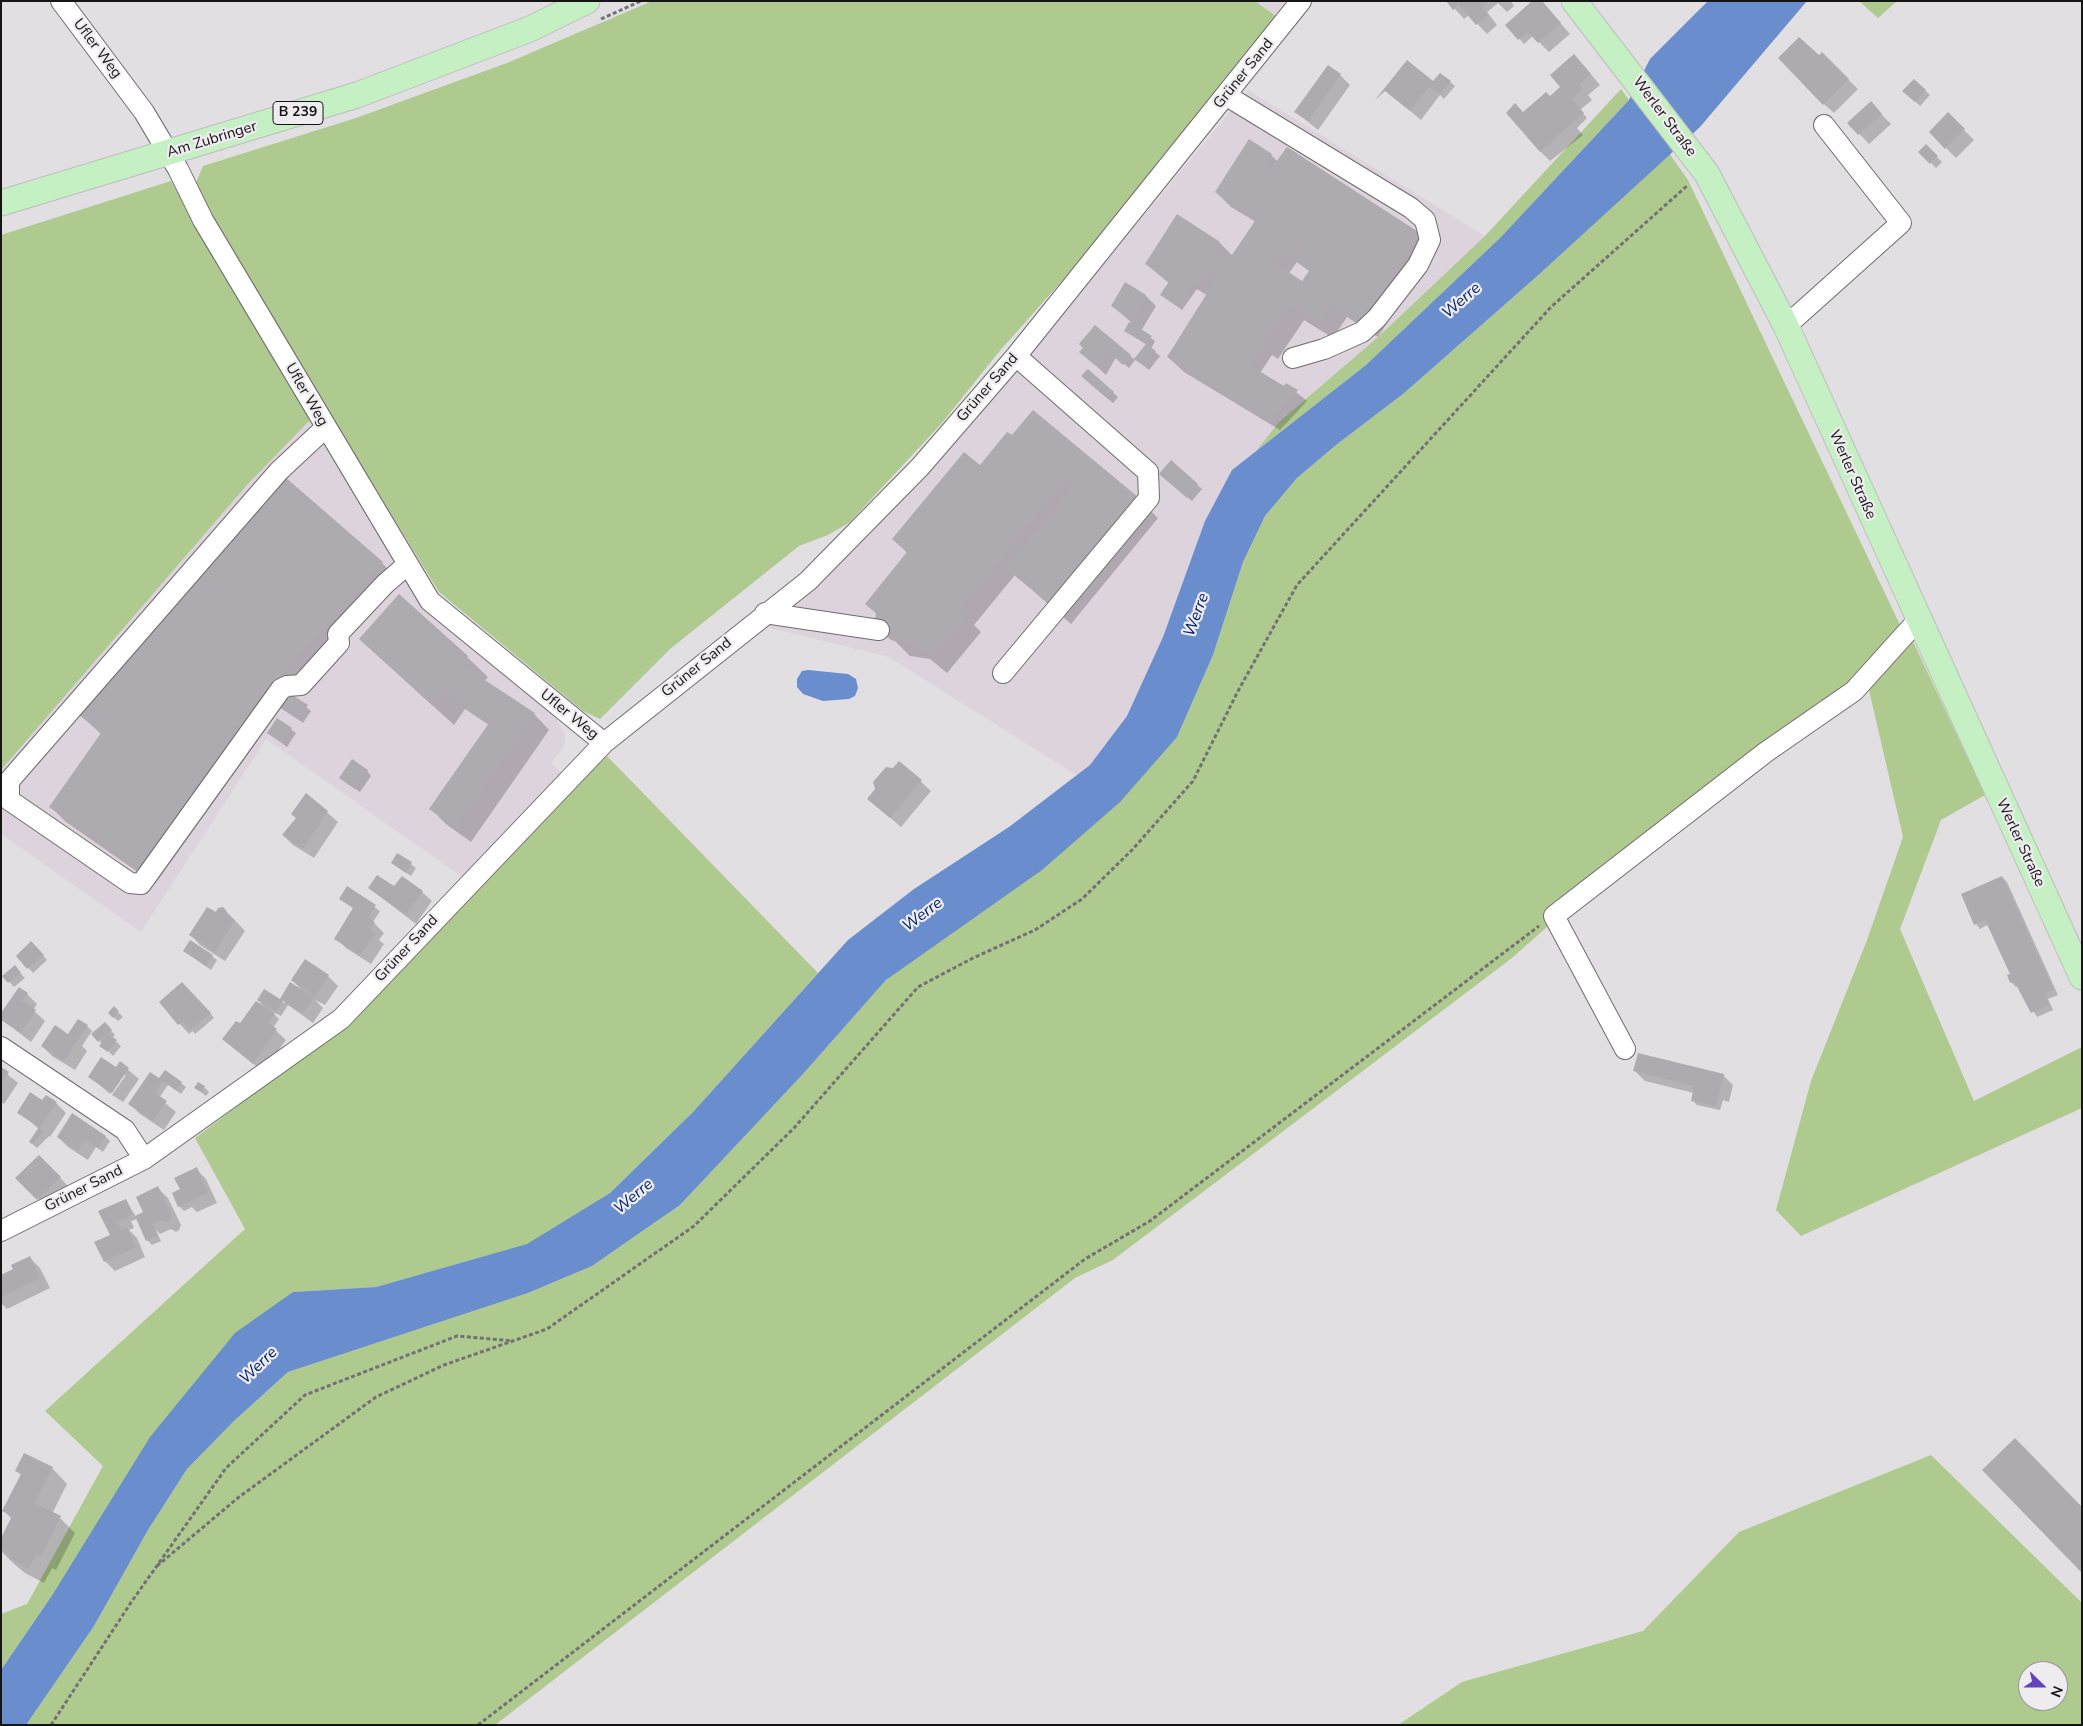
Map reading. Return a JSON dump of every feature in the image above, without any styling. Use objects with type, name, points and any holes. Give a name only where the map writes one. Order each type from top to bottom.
[{"type":"main road","name":"Am Zubringer","points":[[1,203],[357,95],[530,30],[587,1]]},
{"type":"main road","name":"Werler Straße","points":[[1574,1],[1707,174],[1786,326],[1918,620],[2082,977]]},
{"type":"street","name":"Ufler Weg","points":[[61,1],[144,112],[169,153],[203,220],[325,428],[430,601],[604,743]]},
{"type":"street","name":"Grüner Sand","points":[[1,1231],[144,1159],[341,1019],[604,743],[765,613],[808,581],[920,468],[1016,356],[1227,96],[1301,1]]},
{"type":"street","points":[[1227,96],[1411,208],[1425,220],[1430,240],[1418,265],[1377,318],[1362,332],[1324,349],[1293,358]]},
{"type":"street","points":[[1786,326],[1901,223],[1824,125]]},
{"type":"street","points":[[1003,673],[1149,498],[1148,472],[1016,356]]},
{"type":"street","points":[[325,428],[279,471],[9,781],[9,800],[130,883],[141,884],[282,689],[287,686],[302,685],[339,643],[338,634],[385,584],[408,564]]},
{"type":"street","points":[[765,613],[879,630]]},
{"type":"street","points":[[1625,1049],[1554,916],[1766,752],[1854,691],[1918,620]]},
{"type":"street","points":[[1,1047],[124,1130],[144,1159]]},
{"type":"path","points":[[157,1566],[239,1497],[376,1396],[444,1365],[547,1329],[694,1226],[794,1128],[918,987],[973,958],[1035,930],[1082,899],[1132,850],[1193,781],[1238,691],[1297,585],[1551,307],[1683,188],[1707,174]]},
{"type":"path","points":[[478,1725],[1084,1259],[1150,1221],[1554,916]]},
{"type":"path","points":[[51,1725],[157,1566],[226,1468],[305,1395],[457,1336],[515,1341]]},
{"type":"shaded area","points":[[1255,1],[1286,1],[1277,17]]},
{"type":"shaded area","points":[[1248,90],[1485,236],[1377,338],[1279,422],[1256,451],[1232,470],[1205,521],[1163,637],[1127,716],[1090,765],[1076,775],[889,657],[758,625],[1037,345]]},
{"type":"shaded area","points":[[310,420],[424,608],[550,707],[565,734],[564,747],[551,763],[563,774],[465,879],[266,739],[141,932],[1,834],[1,770],[247,485]]},
{"type":"green space","points":[[652,1],[1255,1],[1277,17],[1076,265],[998,353],[942,423],[850,522],[828,535],[799,546],[670,649],[600,719],[583,711],[439,592],[223,242],[195,185],[203,166],[356,118],[507,63]]},
{"type":"green space","points":[[1859,1],[1897,1],[1878,18]]},
{"type":"green space","points":[[1621,89],[1629,100],[1500,238],[1366,365],[1256,451],[1279,422],[1377,338],[1485,236]]},
{"type":"green space","points":[[1669,153],[1688,180],[1901,627],[1848,684],[1691,799],[1512,958],[1113,1260],[1075,1278],[495,1725],[26,1725],[94,1626],[148,1530],[187,1469],[234,1421],[288,1372],[528,1293],[592,1266],[680,1205],[803,1074],[886,980],[958,927],[1177,737],[1213,655],[1243,562],[1265,516],[1297,478],[1336,445],[1403,394],[1535,278]]},
{"type":"green space","points":[[171,181],[310,420],[247,485],[1,770],[1,235]]},
{"type":"green space","points":[[1911,637],[1985,795],[1941,820],[1900,929],[1974,1101],[2082,1047],[2082,1108],[1801,1236],[1776,1210],[1811,1081],[1867,940],[1903,837],[1869,690]]},
{"type":"green space","points":[[607,756],[818,973],[693,1112],[610,1193],[528,1244],[376,1287],[293,1292],[53,1594],[1,1670],[1,1614],[27,1604],[103,1466],[45,1411],[245,1229],[195,1138],[346,1024],[475,886]]},
{"type":"green space","points":[[1931,1455],[2082,1603],[2082,1725],[1398,1725],[1462,1682],[1643,1631],[1739,1532]]},
{"type":"water","name":"Werre","points":[[1708,1],[1807,1],[1700,127],[1535,278],[1403,394],[1336,445],[1297,478],[1265,516],[1243,562],[1213,655],[1177,737],[1120,802],[1042,870],[886,980],[803,1074],[680,1205],[592,1266],[528,1293],[288,1372],[234,1421],[187,1469],[148,1530],[94,1626],[26,1725],[1,1725],[1,1670],[53,1594],[150,1437],[235,1333],[293,1292],[376,1287],[527,1244],[610,1193],[693,1112],[848,940],[914,889],[1009,827],[1090,765],[1127,716],[1163,637],[1205,521],[1232,470],[1366,365],[1500,238],[1629,100],[1650,59]]},
{"type":"water","points":[[802,671],[848,674],[856,679],[858,688],[855,696],[849,699],[823,701],[803,694],[797,687],[797,679]]},
{"type":"building","points":[[1446,1],[1490,1],[1482,8],[1488,15],[1476,25],[1459,5],[1453,10]]},
{"type":"building","points":[[1532,1],[1542,1],[1561,23],[1538,43],[1528,32],[1518,40],[1505,25]]},
{"type":"building","points":[[1799,37],[1819,55],[1822,52],[1849,79],[1823,105],[1778,58]]},
{"type":"building","points":[[1574,54],[1591,74],[1579,84],[1583,89],[1572,99],[1584,113],[1540,152],[1506,113],[1515,103],[1523,112],[1546,92],[1550,96],[1560,87],[1550,75]]},
{"type":"building","points":[[1407,60],[1433,81],[1440,73],[1451,81],[1439,95],[1429,87],[1410,111],[1385,91],[1375,100]]},
{"type":"building","points":[[1328,65],[1341,74],[1308,121],[1294,112]]},
{"type":"building","points":[[1914,79],[1926,90],[1915,102],[1902,91]]},
{"type":"building","points":[[1871,101],[1882,114],[1858,135],[1847,123]]},
{"type":"building","points":[[1948,112],[1965,129],[1945,149],[1929,132]]},
{"type":"building","points":[[1249,139],[1272,154],[1265,165],[1271,169],[1287,147],[1420,233],[1362,323],[1332,303],[1318,324],[1289,305],[1249,365],[1284,386],[1286,383],[1298,390],[1270,421],[1167,357],[1221,271],[1213,266],[1200,286],[1194,282],[1177,306],[1160,295],[1170,280],[1145,264],[1177,214],[1220,242],[1214,252],[1228,261],[1257,218],[1215,192]],"holes":[[[1297,244],[1302,247],[1294,260],[1309,271],[1302,281],[1272,261],[1279,251],[1289,257]]]},
{"type":"building","points":[[1926,144],[1938,156],[1930,164],[1918,152]]},
{"type":"building","points":[[1125,282],[1146,295],[1132,319],[1111,306]]},
{"type":"building","points":[[1129,322],[1152,336],[1146,344],[1124,331]]},
{"type":"building","points":[[1095,325],[1131,355],[1123,365],[1105,349],[1102,352],[1103,357],[1096,366],[1079,352],[1083,348],[1079,344]]},
{"type":"building","points":[[1146,344],[1156,351],[1144,366],[1134,359]]},
{"type":"building","points":[[1088,369],[1114,392],[1108,399],[1081,376]]},
{"type":"building","points":[[1033,410],[1138,497],[1050,604],[1005,568],[1073,486],[1065,480],[959,610],[967,616],[931,658],[914,644],[893,641],[895,629],[874,625],[876,613],[865,604],[907,552],[892,539],[964,452],[980,465],[1007,432],[1012,435]]},
{"type":"building","points":[[1171,460],[1198,484],[1187,498],[1159,474]]},
{"type":"building","points":[[285,477],[383,562],[260,699],[139,870],[49,807],[101,733],[77,713]]},
{"type":"building","points":[[399,594],[468,656],[462,665],[535,713],[455,827],[429,809],[489,723],[443,692],[433,706],[359,639]]},
{"type":"building","points":[[286,691],[308,705],[298,719],[276,705]]},
{"type":"building","points":[[277,718],[292,728],[282,743],[267,733]]},
{"type":"building","points":[[352,759],[368,770],[355,789],[339,778]]},
{"type":"building","points":[[899,761],[922,780],[890,818],[867,799],[875,789],[873,782],[886,767],[893,768]]},
{"type":"building","points":[[306,793],[328,811],[303,849],[282,835],[296,818],[291,814]]},
{"type":"building","points":[[397,853],[412,862],[406,873],[391,863]]},
{"type":"building","points":[[377,875],[394,886],[402,876],[423,891],[406,915],[368,888]]},
{"type":"building","points":[[2002,876],[2054,990],[2045,994],[2049,1005],[2031,1013],[2014,981],[2010,983],[2007,975],[2010,974],[1985,920],[1974,925],[1961,894]]},
{"type":"building","points":[[347,886],[376,905],[368,918],[375,922],[370,930],[375,934],[360,955],[334,939],[353,908],[339,899]]},
{"type":"building","points":[[207,907],[216,912],[218,908],[223,907],[227,915],[235,920],[215,952],[189,935]]},
{"type":"building","points":[[190,940],[213,955],[206,966],[183,951]]},
{"type":"building","points":[[31,941],[44,955],[27,969],[16,956]]},
{"type":"building","points":[[305,959],[329,975],[315,996],[291,980]]},
{"type":"building","points":[[15,965],[21,973],[8,983],[2,976]]},
{"type":"building","points":[[182,982],[211,1013],[190,1030],[183,1021],[178,1025],[159,1002]]},
{"type":"building","points":[[290,982],[314,997],[303,1014],[283,1001],[276,1012],[257,1000],[264,989],[280,999]]},
{"type":"building","points":[[19,987],[28,993],[22,1001],[36,1010],[21,1033],[1,1020],[1,1013]]},
{"type":"building","points":[[256,1001],[275,1013],[269,1023],[277,1029],[253,1064],[222,1039],[236,1021],[240,1023]]},
{"type":"building","points":[[114,1006],[119,1011],[113,1018],[108,1013]]},
{"type":"building","points":[[78,1019],[88,1025],[64,1061],[41,1046],[55,1025],[68,1034]]},
{"type":"building","points":[[105,1022],[112,1030],[98,1042],[91,1034]]},
{"type":"building","points":[[108,1034],[117,1040],[108,1052],[99,1046]]},
{"type":"building","points":[[1638,1053],[1724,1074],[1716,1106],[1691,1101],[1694,1086],[1633,1071]]},
{"type":"building","points":[[101,1057],[116,1067],[120,1061],[129,1068],[112,1093],[88,1077]]},
{"type":"building","points":[[1,1067],[9,1072],[1,1083]]},
{"type":"building","points":[[165,1070],[182,1082],[176,1090],[163,1081],[155,1093],[167,1101],[153,1121],[128,1104],[150,1072],[159,1078]]},
{"type":"building","points":[[198,1082],[205,1086],[201,1092],[194,1088]]},
{"type":"building","points":[[30,1092],[42,1100],[46,1095],[57,1102],[40,1128],[44,1131],[32,1144],[29,1142],[39,1127],[17,1113]]},
{"type":"building","points":[[72,1113],[106,1136],[98,1148],[85,1140],[78,1151],[57,1137]]},
{"type":"building","points":[[39,1155],[61,1177],[37,1200],[15,1178]]},
{"type":"building","points":[[197,1167],[208,1193],[178,1207],[172,1193],[180,1189],[174,1178]]},
{"type":"building","points":[[158,1186],[172,1215],[170,1220],[165,1222],[160,1220],[152,1224],[158,1236],[146,1241],[135,1216],[143,1212],[136,1197]]},
{"type":"building","points":[[126,1199],[133,1214],[117,1222],[121,1230],[127,1227],[136,1247],[104,1262],[94,1242],[110,1235],[98,1211]]},
{"type":"building","points":[[30,1256],[41,1278],[1,1297],[1,1275],[13,1269],[11,1265]]},
{"type":"building","points":[[2015,1438],[2082,1507],[2082,1573],[1982,1470]]},
{"type":"building","points":[[24,1453],[53,1467],[35,1503],[61,1516],[41,1556],[36,1554],[29,1569],[9,1558],[10,1555],[1,1550],[1,1538],[12,1516],[2,1511],[21,1474],[15,1471]]}]
